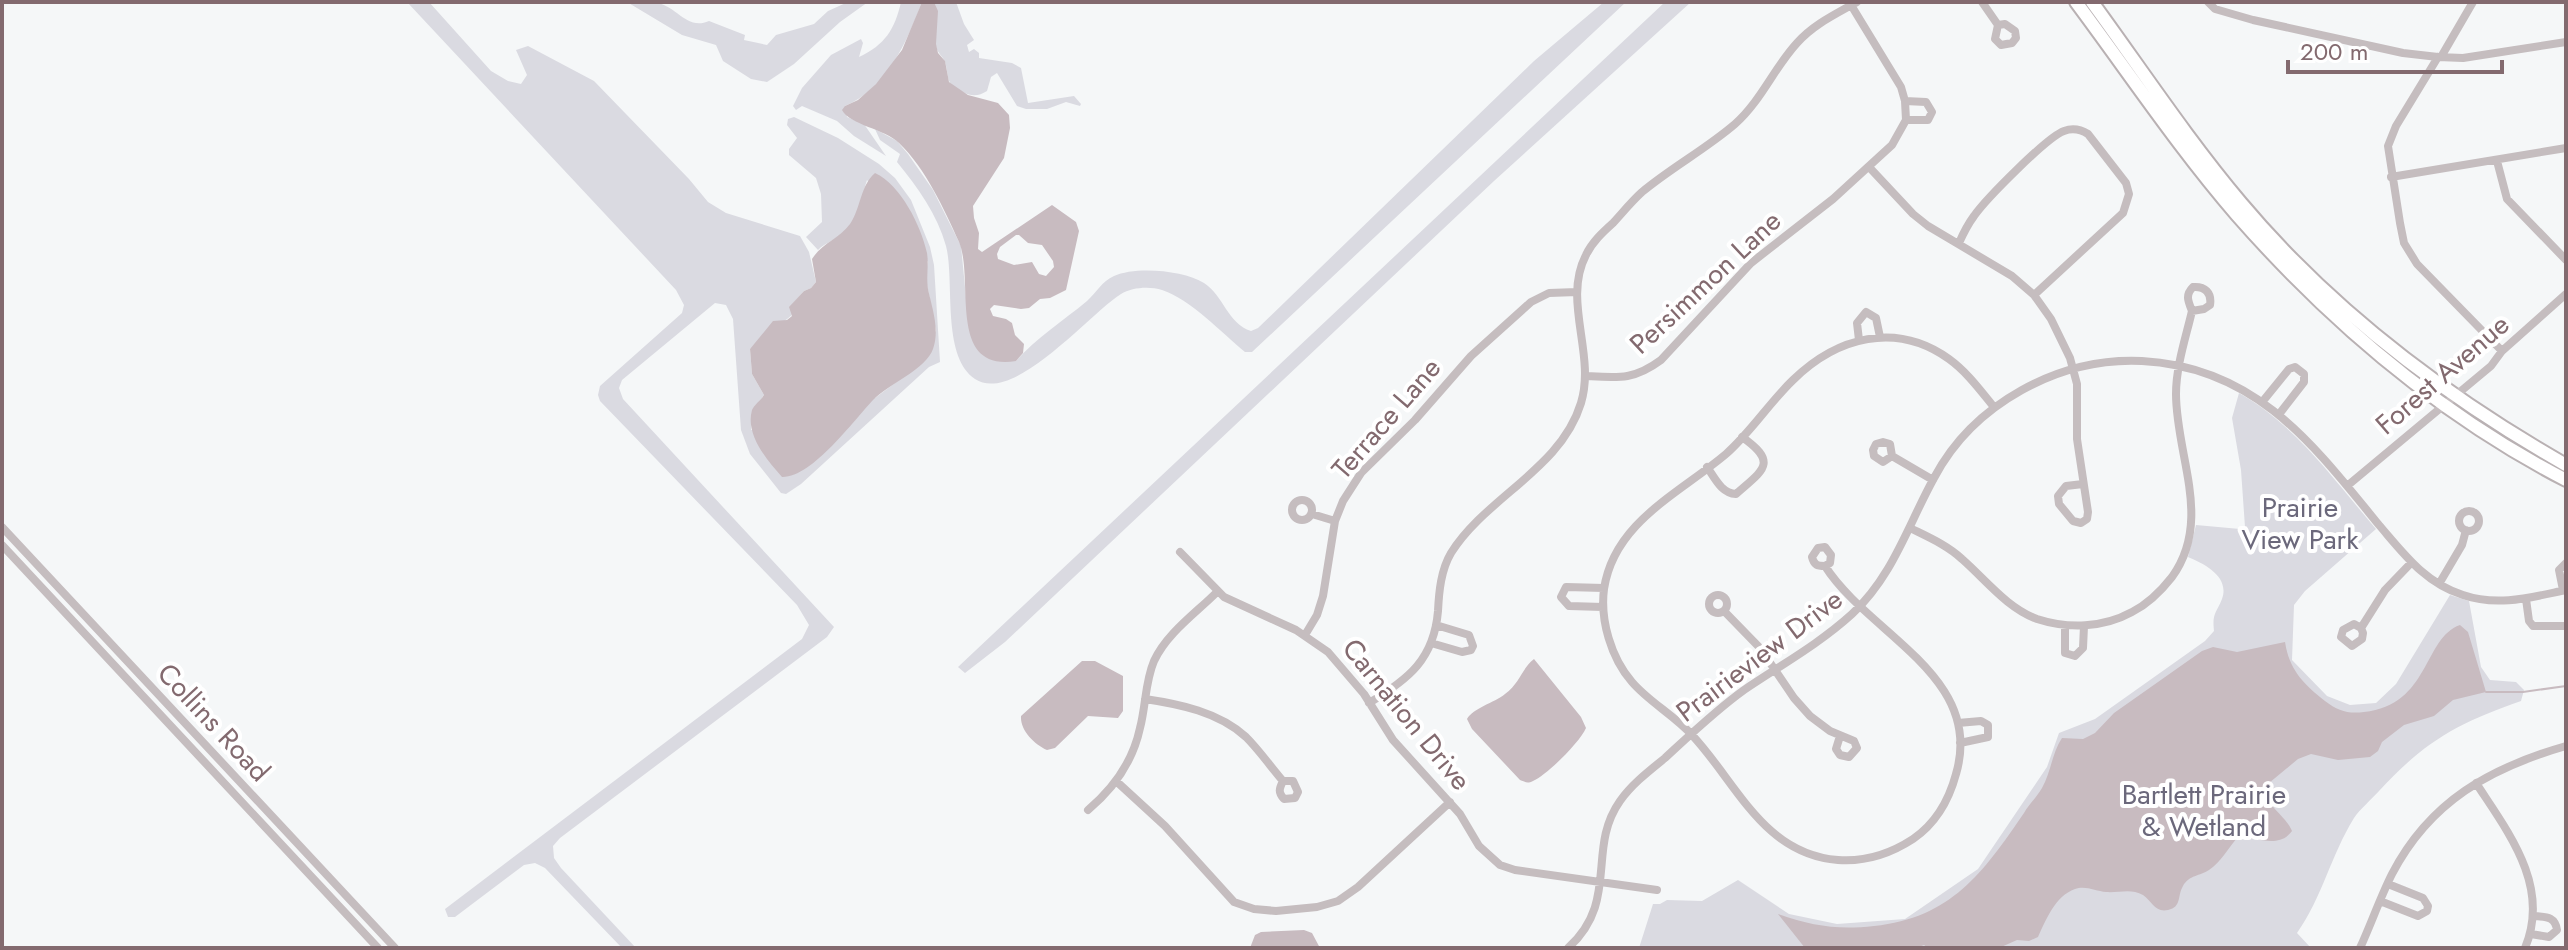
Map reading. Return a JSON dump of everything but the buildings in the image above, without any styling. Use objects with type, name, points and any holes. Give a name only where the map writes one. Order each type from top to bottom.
[{"type":"main road","points":[[2076,2],[2205,176],[2274,256],[2355,334],[2445,405],[2566,480]]},
{"type":"main road","points":[[2092,2],[2202,154],[2270,236],[2347,310],[2455,396],[2566,465]]},
{"type":"street","points":[[1982,2],[1998,25]]},
{"type":"street","points":[[2208,2],[2215,9],[2233,15],[2403,53],[2463,58],[2566,42]]},
{"type":"street","points":[[2233,15],[2237,2]]},
{"type":"street","points":[[2473,2],[2391,135],[2388,146],[2404,243],[2417,264],[2502,351]]},
{"type":"street","points":[[1369,703],[1403,681],[1418,667],[1431,643],[1442,573],[1450,554],[1465,534],[1552,452],[1570,428],[1580,406],[1587,376],[1577,292],[1584,257],[1590,246],[1641,193],[1736,123],[1754,104],[1806,34],[1854,4]]},
{"type":"street","name":"Persimmon Lane","points":[[1587,376],[1625,378],[1645,371],[1661,360],[1751,263],[1833,199],[1892,145],[1906,120],[1905,101],[1901,87],[1854,4]]},
{"type":"street","name":"Persimmon Lane","points":[[1905,101],[1926,102],[1932,112],[1928,120],[1906,120]]},
{"type":"street","points":[[1959,243],[1982,207],[2053,138],[2069,129],[2088,134],[2126,183],[2128,202],[2123,213],[2034,295]]},
{"type":"street","points":[[2391,177],[2566,148]]},
{"type":"street","points":[[2497,161],[2507,199],[2566,260]]},
{"type":"street","points":[[1869,167],[1913,214],[2012,276],[2034,295],[2058,331],[2073,369],[2078,395],[2077,439],[2088,515],[2081,523],[2073,521],[2059,504],[2058,496],[2066,486],[2083,484]]},
{"type":"street","name":"Terrace Lane","points":[[1305,635],[1317,615],[1323,596],[1335,521],[1343,501],[1361,473],[1408,428],[1471,356],[1535,299],[1549,293],[1577,292]]},
{"type":"street","name":"Forest Avenue","points":[[2347,486],[2564,301]]},
{"type":"street","points":[[1910,528],[1960,557],[2012,605],[2036,618],[2084,626],[2108,622],[2142,606],[2166,584],[2187,548],[2192,526],[2192,501],[2176,393],[2192,311]]},
{"type":"street","points":[[1859,340],[1857,323],[1866,312],[1876,318],[1880,337]]},
{"type":"street","points":[[1825,566],[1836,583],[1938,679],[1958,723],[1960,743],[1952,789],[1938,815],[1919,835],[1900,848],[1876,857],[1851,861],[1824,859],[1802,852],[1773,835],[1691,734],[1632,682],[1607,634],[1604,588],[1619,549],[1633,529],[1674,491],[1742,437],[1772,401],[1811,363],[1834,348],[1880,337],[1904,339],[1937,351],[1962,370],[1994,407]]},
{"type":"street","name":"Prairieview Drive","points":[[1568,948],[1589,923],[1600,893],[1604,836],[1613,812],[1629,790],[1742,692],[1813,647],[1860,606],[1893,563],[1933,480],[1967,434],[1994,407],[2023,390],[2073,369],[2126,362],[2180,366],[2210,374],[2263,401],[2280,413],[2347,486],[2411,563],[2439,584],[2462,595],[2511,601],[2564,590],[2559,570],[2566,563]]},
{"type":"street","points":[[2263,401],[2289,369],[2301,369],[2304,382],[2280,413]]},
{"type":"street","points":[[1707,467],[1722,488],[1729,494],[1736,494],[1764,469],[1765,463],[1762,452],[1742,437]]},
{"type":"street","points":[[1892,456],[1933,480]]},
{"type":"street","points":[[1312,514],[1335,521]]},
{"type":"street","name":"Collins Road","points":[[2,527],[395,948]]},
{"type":"street","points":[[2439,584],[2462,545],[2466,530]]},
{"type":"street","name":"Collins Road","points":[[2,545],[378,948]]},
{"type":"street","name":"Carnation Drive","points":[[1180,552],[1217,592],[1238,605],[1305,635],[1333,656],[1393,740],[1460,814],[1479,846],[1500,865],[1515,870],[1657,890]]},
{"type":"street","points":[[2361,628],[2385,590],[2411,563]]},
{"type":"street","points":[[1603,607],[1569,606],[1561,597],[1566,587],[1604,588]]},
{"type":"street","points":[[1088,810],[1116,781],[1132,753],[1140,728],[1148,678],[1161,649],[1217,592]]},
{"type":"street","points":[[2526,599],[2533,626],[2566,626]]},
{"type":"street","points":[[1724,611],[1760,648],[1810,716],[1840,736]]},
{"type":"street","points":[[1431,643],[1462,652],[1471,650],[1473,646],[1469,635],[1436,625]]},
{"type":"street","points":[[2065,625],[2063,646],[2070,656],[2075,656],[2083,648],[2084,626]]},
{"type":"street","points":[[1145,699],[1176,704],[1223,722],[1244,736],[1283,781]]},
{"type":"street","points":[[1958,723],[1981,721],[1988,725],[1989,732],[1988,737],[1982,740],[1960,743]]},
{"type":"street","points":[[2360,948],[2388,884],[2418,834],[2451,801],[2510,764],[2566,746]]},
{"type":"street","points":[[1116,781],[1166,827],[1234,902],[1254,909],[1276,911],[1317,907],[1338,901],[1357,888],[1450,802]]},
{"type":"street","points":[[2476,783],[2515,845],[2532,890],[2534,916],[2525,948]]},
{"type":"street","points":[[2380,901],[2418,916],[2427,911],[2427,902],[2423,898],[2388,884]]},
{"type":"street","points":[[2531,934],[2549,937],[2557,930],[2552,918],[2534,916]]},
{"type":"green space","points":[[407,2],[429,2],[491,71],[508,81],[521,84],[527,75],[516,50],[528,46],[594,81],[708,202],[726,213],[800,236],[809,252],[816,282],[790,307],[792,315],[750,349],[752,374],[764,395],[753,410],[751,430],[875,398],[903,377],[936,331],[925,274],[928,262],[867,180],[858,210],[847,230],[818,250],[806,237],[822,222],[821,194],[816,178],[789,155],[789,149],[797,138],[787,125],[788,119],[794,117],[838,138],[895,178],[911,200],[930,247],[934,265],[940,362],[929,367],[801,484],[786,494],[781,493],[750,454],[741,430],[733,319],[726,305],[715,303],[622,380],[619,388],[623,399],[834,627],[827,637],[553,846],[554,858],[561,868],[636,948],[622,948],[545,868],[535,863],[524,865],[455,917],[448,917],[445,909],[802,639],[809,625],[797,605],[600,401],[600,386],[682,313],[684,305],[676,290]]},
{"type":"green space","points":[[627,2],[662,4],[694,23],[709,21],[745,35],[744,40],[767,45],[776,35],[814,24],[828,11],[848,2],[868,2],[840,22],[794,64],[767,82],[751,79],[723,61],[716,45],[682,35]]},
{"type":"green space","points":[[901,2],[922,2],[902,48],[872,88],[845,106],[847,117],[864,124],[886,156],[837,121],[802,106],[796,110],[793,106],[802,88],[831,55],[861,39],[863,43],[859,57],[882,41],[896,20]]},
{"type":"green space","points":[[934,2],[956,2],[974,40],[967,45],[969,52],[974,49],[979,53],[979,58],[1012,63],[1021,68],[1028,103],[1074,96],[1080,106],[1066,102],[1047,109],[1017,106],[997,73],[991,77],[987,91],[978,95],[966,94],[953,86],[936,46],[937,13]]},
{"type":"green space","points":[[1604,2],[1626,2],[1252,352],[1245,352],[1173,294],[1141,288],[1121,294],[1107,304],[1030,369],[991,384],[975,379],[964,368],[957,353],[946,246],[938,223],[897,162],[900,154],[880,140],[875,129],[897,141],[908,154],[933,190],[961,246],[969,328],[1016,361],[1106,281],[1134,271],[1172,272],[1204,283],[1231,316],[1251,331],[1258,328],[1534,61]]},
{"type":"green space","points":[[1665,2],[1691,2],[1494,181],[1005,642],[965,673],[958,667]]},
{"type":"green space","name":"Bartlett Prairie & Wetland","points":[[2239,393],[2260,406],[2296,437],[2376,529],[2305,591],[2294,605],[2292,660],[2327,696],[2350,705],[2376,703],[2396,684],[2450,595],[2469,601],[2481,667],[2490,680],[2516,682],[2524,690],[2521,701],[2479,717],[2428,746],[2357,814],[2297,933],[2311,948],[1639,948],[1653,904],[1667,900],[1702,901],[1738,880],[1789,914],[1837,924],[1905,919],[1978,869],[2047,767],[2059,733],[2095,719],[2205,641],[2214,631],[2214,617],[2224,591],[2222,584],[2214,572],[2188,557],[2196,525],[2245,527],[2241,470],[2232,418]]},
{"type":"shaded area","points":[[922,2],[934,2],[938,11],[936,44],[938,53],[945,61],[949,82],[968,95],[998,103],[1009,115],[1010,128],[1004,158],[973,206],[979,233],[978,249],[982,252],[1052,205],[1076,222],[1079,231],[1066,290],[1040,299],[1029,308],[994,305],[990,309],[993,316],[1012,323],[1015,335],[1024,344],[1023,353],[1016,361],[994,361],[980,352],[971,338],[959,242],[918,165],[893,138],[852,120],[842,110],[876,84],[902,50]],"holes":[[[1019,235],[1028,243],[1042,245],[1053,261],[1054,267],[1046,276],[1039,274],[1032,262],[1014,265],[998,259],[1000,247]]]},
{"type":"shaded area","points":[[875,173],[901,196],[924,242],[928,257],[928,289],[936,326],[933,349],[915,370],[873,400],[819,458],[794,475],[782,477],[754,438],[752,410],[764,395],[752,374],[750,349],[773,321],[787,320],[792,316],[789,307],[816,282],[812,259],[850,224],[866,184]]},
{"type":"shaded area","name":"Bartlett Prairie & Wetland","points":[[2460,625],[2468,632],[2486,692],[2453,700],[2434,716],[2404,725],[2382,742],[2378,751],[2370,757],[2338,760],[2311,754],[2298,759],[2269,783],[2265,794],[2292,831],[2281,840],[2274,841],[2238,837],[2213,867],[2185,882],[2172,909],[2160,910],[2143,895],[2134,892],[2079,888],[2062,897],[2038,937],[2029,941],[2017,940],[1999,948],[1928,948],[1924,945],[1916,948],[1805,948],[1778,914],[1803,922],[1848,928],[1901,921],[1944,903],[1979,873],[2038,794],[2062,738],[2083,739],[2095,733],[2114,713],[2202,651],[2213,647],[2237,652],[2285,642],[2294,668],[2310,688],[2339,709],[2364,712],[2386,707],[2402,697],[2414,685],[2439,643],[2448,632]]},
{"type":"shaded area","points":[[1534,659],[1581,717],[1586,728],[1554,765],[1528,783],[1520,780],[1472,729],[1467,719],[1510,690]]},
{"type":"shaded area","points":[[1082,661],[1095,661],[1123,676],[1123,711],[1118,718],[1088,716],[1055,748],[1047,750],[1029,736],[1021,716]]},
{"type":"shaded area","points":[[1304,930],[1312,933],[1320,948],[1250,948],[1255,935],[1261,932]]},
{"type":"waterway","points":[[2486,692],[2523,692],[2566,686]]},
{"type":"park label","name":"Prairie View Park","points":[[2300,523]]}]
